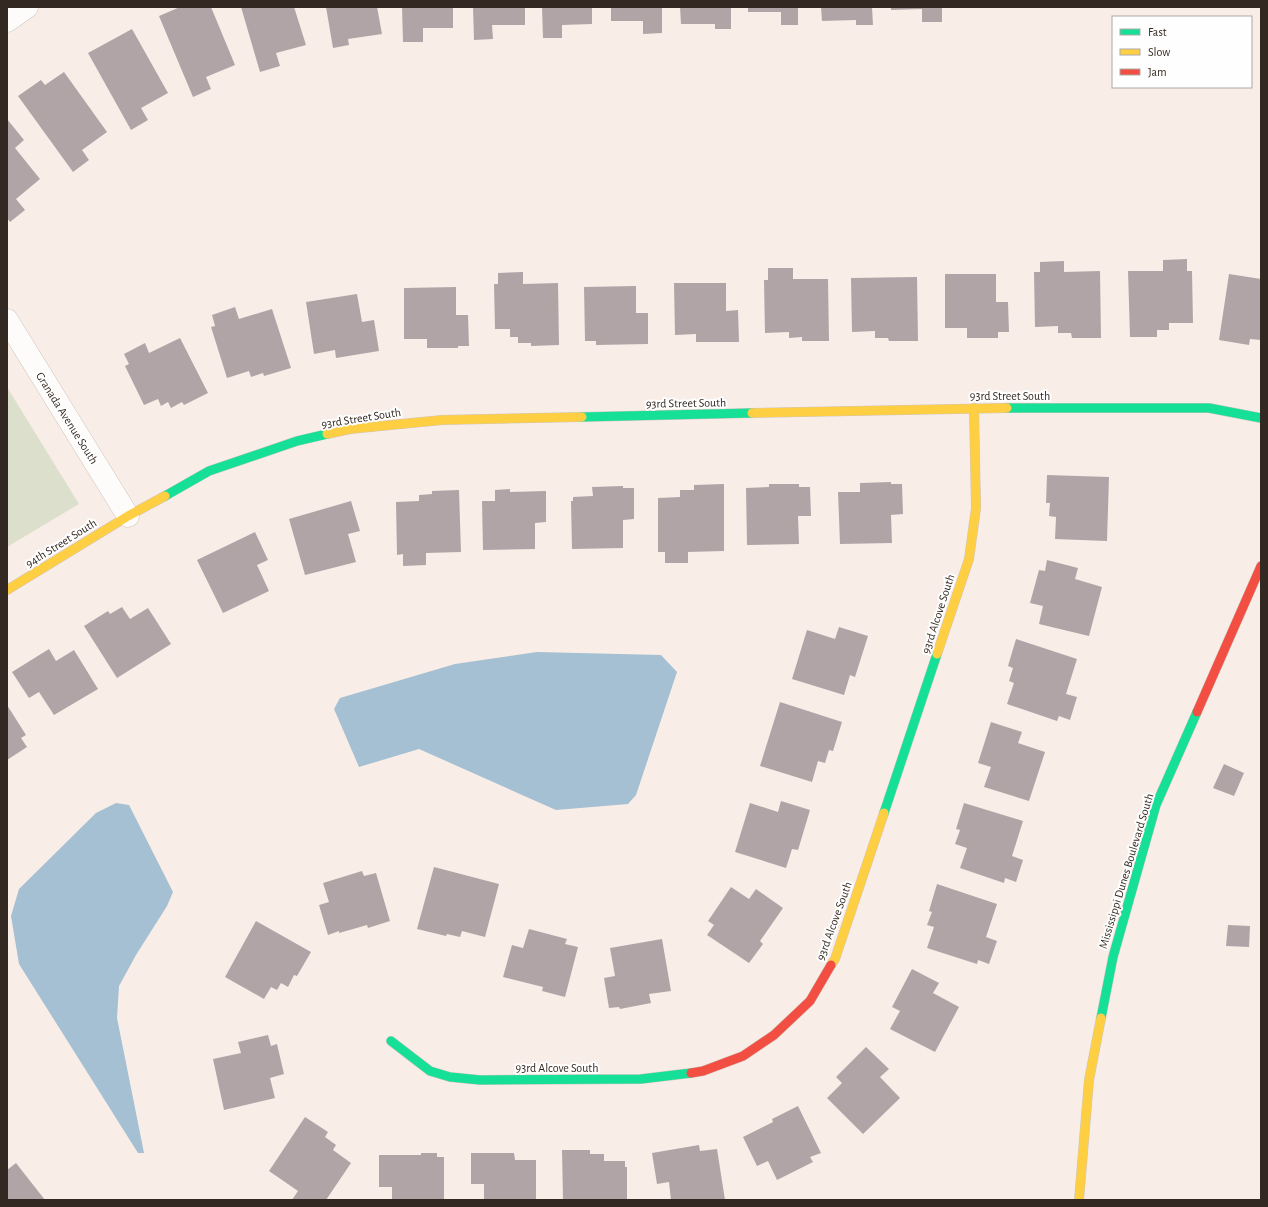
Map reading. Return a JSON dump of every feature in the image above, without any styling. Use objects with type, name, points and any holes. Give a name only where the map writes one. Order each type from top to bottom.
[{"type":"street","points":[[7,21],[27,7]]},
{"type":"street","name":"Granada Avenue South","points":[[7,320],[128,516]]},
{"type":"street","name":"93rd Street South","points":[[128,516],[210,471],[297,441],[350,429],[442,420],[974,408],[1209,408],[1261,418]]},
{"type":"street","name":"93rd Alcove South","points":[[391,1041],[430,1071],[450,1077],[480,1080],[641,1079],[703,1071],[743,1056],[774,1035],[810,1001],[835,960],[969,559],[976,508],[974,408]]},
{"type":"street","name":"94th Street South","points":[[7,590],[128,516]]},
{"type":"street","name":"Mississippi Dunes Boulevard South","points":[[1079,1200],[1090,1080],[1111,964],[1156,805],[1261,566]]},
{"type":"green space","points":[[7,387],[79,504],[7,547]]},
{"type":"water","points":[[537,652],[661,655],[677,672],[636,795],[628,804],[556,810],[419,749],[359,767],[334,709],[340,698],[455,664]]},
{"type":"water","points":[[116,803],[129,805],[173,892],[167,906],[136,955],[119,986],[117,1018],[144,1153],[138,1153],[19,964],[11,916],[19,889],[96,813]]},
{"type":"building","points":[[180,7],[211,7],[235,65],[206,77],[211,89],[193,97],[159,16]]},
{"type":"building","points":[[241,7],[294,7],[306,45],[276,53],[280,66],[260,72]]},
{"type":"building","points":[[326,7],[377,7],[382,34],[348,39],[349,45],[333,48]]},
{"type":"building","points":[[402,7],[453,7],[453,28],[423,28],[423,42],[403,42]]},
{"type":"building","points":[[473,7],[525,7],[525,25],[492,25],[493,39],[474,40]]},
{"type":"building","points":[[542,7],[592,7],[592,24],[562,25],[562,38],[543,38]]},
{"type":"building","points":[[611,7],[662,7],[662,33],[643,34],[643,21],[611,21]]},
{"type":"building","points":[[680,7],[731,7],[731,29],[715,29],[715,24],[681,24]]},
{"type":"building","points":[[748,7],[798,7],[798,25],[781,25],[781,12],[748,12]]},
{"type":"building","points":[[821,7],[872,7],[873,25],[856,25],[856,20],[822,21]]},
{"type":"building","points":[[891,7],[942,7],[942,22],[922,22],[922,9],[891,10]]},
{"type":"building","points":[[132,29],[168,93],[141,108],[148,120],[131,130],[88,53]]},
{"type":"building","points":[[64,72],[107,132],[82,150],[89,160],[73,172],[18,96],[41,80],[45,85]]},
{"type":"building","points":[[7,119],[24,140],[15,148],[40,179],[16,199],[25,210],[10,222],[7,218]]},
{"type":"building","points":[[1187,259],[1187,271],[1192,271],[1193,323],[1169,323],[1169,330],[1157,330],[1157,337],[1130,337],[1128,271],[1163,271],[1163,260]]},
{"type":"building","points":[[1064,261],[1064,272],[1100,271],[1101,338],[1072,338],[1071,333],[1058,333],[1058,326],[1035,327],[1034,272],[1040,272],[1040,262]]},
{"type":"building","points":[[768,268],[793,268],[793,279],[828,279],[829,341],[802,341],[802,337],[789,338],[789,332],[765,333],[764,280],[768,280]]},
{"type":"building","points":[[523,272],[523,284],[558,283],[559,345],[531,346],[531,343],[518,343],[518,337],[510,337],[510,329],[495,329],[494,284],[498,284],[498,273]]},
{"type":"building","points":[[945,274],[996,274],[996,302],[1008,302],[1009,332],[998,332],[998,338],[967,338],[967,328],[945,328]]},
{"type":"building","points":[[1229,274],[1261,279],[1261,340],[1250,339],[1249,345],[1219,340]]},
{"type":"building","points":[[917,277],[918,341],[889,341],[888,338],[875,338],[875,331],[852,332],[851,278]]},
{"type":"building","points":[[674,283],[726,283],[726,311],[738,310],[739,342],[696,342],[696,334],[675,335]]},
{"type":"building","points":[[636,286],[636,313],[648,313],[648,344],[596,345],[596,341],[585,341],[584,287]]},
{"type":"building","points":[[456,287],[456,315],[468,315],[469,346],[458,346],[458,348],[427,348],[427,339],[404,339],[404,288]]},
{"type":"building","points":[[357,294],[362,322],[374,320],[379,351],[336,358],[335,350],[314,354],[306,302]]},
{"type":"building","points":[[235,307],[239,319],[272,309],[291,368],[264,376],[263,373],[251,377],[249,371],[227,378],[211,327],[215,326],[212,315]]},
{"type":"building","points":[[180,338],[208,393],[184,405],[182,402],[171,408],[168,402],[161,406],[158,399],[144,405],[125,366],[129,364],[124,354],[145,343],[149,353]]},
{"type":"building","points":[[1047,475],[1109,477],[1107,541],[1055,539],[1056,517],[1049,516],[1050,503],[1046,503]]},
{"type":"building","points":[[891,482],[891,484],[902,484],[903,514],[891,515],[892,543],[840,544],[838,492],[860,492],[860,483]]},
{"type":"building","points":[[724,484],[724,551],[688,552],[688,563],[665,563],[665,552],[658,552],[658,498],[680,497],[680,490],[694,490],[694,485]]},
{"type":"building","points":[[769,484],[799,484],[799,487],[810,487],[811,516],[798,516],[799,544],[747,545],[746,488],[769,487]]},
{"type":"building","points":[[623,486],[623,488],[634,488],[634,519],[623,520],[623,548],[572,549],[571,501],[573,501],[573,497],[593,496],[592,487]]},
{"type":"building","points":[[510,489],[510,492],[546,491],[546,522],[535,523],[535,549],[483,550],[482,501],[495,501],[495,490]]},
{"type":"building","points":[[459,490],[461,552],[426,553],[426,565],[403,566],[403,554],[397,555],[396,502],[419,501],[419,495],[432,494],[432,491]]},
{"type":"building","points":[[351,501],[360,531],[348,534],[356,562],[305,575],[289,519]]},
{"type":"building","points":[[255,532],[268,560],[257,565],[269,591],[223,613],[197,560]]},
{"type":"building","points":[[1047,560],[1078,568],[1075,579],[1102,587],[1089,636],[1039,624],[1043,606],[1030,603],[1039,570],[1045,571]]},
{"type":"building","points":[[122,607],[130,619],[148,608],[171,644],[117,678],[84,626],[108,611],[110,614]]},
{"type":"building","points":[[839,627],[868,636],[855,677],[850,675],[844,695],[792,679],[807,630],[835,639]]},
{"type":"building","points":[[1016,639],[1077,659],[1066,694],[1077,697],[1070,720],[1059,716],[1057,721],[1007,704],[1014,683],[1009,681],[1013,668],[1008,666]]},
{"type":"building","points":[[49,649],[56,661],[74,650],[98,689],[54,715],[39,692],[29,698],[12,672]]},
{"type":"building","points":[[780,702],[842,722],[833,751],[829,750],[825,763],[818,761],[812,782],[760,766]]},
{"type":"building","points":[[7,705],[26,735],[21,738],[27,747],[7,760]]},
{"type":"building","points":[[991,722],[1022,732],[1018,743],[1045,752],[1029,801],[984,787],[991,767],[978,763]]},
{"type":"building","points":[[1224,764],[1244,773],[1234,796],[1213,788]]},
{"type":"building","points":[[781,801],[810,810],[798,850],[792,849],[786,868],[735,852],[750,803],[778,812]]},
{"type":"building","points":[[964,803],[1023,821],[1012,856],[1023,860],[1016,882],[1005,878],[1004,883],[960,868],[967,848],[955,844],[960,830],[956,829]]},
{"type":"building","points":[[434,867],[499,884],[485,937],[462,931],[460,937],[447,934],[446,936],[417,929]]},
{"type":"building","points":[[362,871],[364,876],[376,873],[390,921],[368,928],[367,925],[328,935],[319,905],[329,902],[323,883]]},
{"type":"building","points":[[937,884],[997,904],[986,937],[997,941],[989,964],[978,960],[977,964],[927,948],[934,927],[927,925],[932,912],[929,911]]},
{"type":"building","points":[[731,887],[749,899],[756,889],[783,908],[760,941],[763,944],[749,963],[707,935],[714,925],[708,921]]},
{"type":"building","points":[[256,921],[311,952],[297,976],[294,975],[288,987],[281,983],[277,990],[271,987],[264,999],[225,977]]},
{"type":"building","points":[[1228,925],[1250,926],[1249,947],[1226,946]]},
{"type":"building","points":[[529,929],[567,939],[565,944],[578,947],[565,997],[542,991],[543,987],[503,977],[512,945],[523,948]]},
{"type":"building","points":[[662,939],[671,991],[649,994],[651,1003],[620,1009],[619,1007],[609,1008],[604,978],[615,976],[610,948]]},
{"type":"building","points":[[912,969],[939,983],[933,993],[959,1007],[935,1052],[890,1029],[900,1011],[892,1007]]},
{"type":"building","points":[[268,1035],[271,1046],[277,1044],[284,1074],[270,1078],[275,1098],[224,1110],[213,1059],[241,1053],[238,1042]]},
{"type":"building","points":[[866,1047],[889,1069],[880,1077],[900,1098],[863,1134],[827,1098],[842,1083],[836,1077]]},
{"type":"building","points":[[798,1106],[821,1153],[810,1157],[813,1162],[777,1180],[768,1161],[757,1166],[743,1137],[773,1122],[772,1119]]},
{"type":"building","points":[[305,1117],[328,1132],[325,1137],[336,1145],[333,1150],[351,1163],[326,1200],[292,1200],[298,1191],[269,1171]]},
{"type":"building","points":[[699,1145],[700,1151],[717,1149],[725,1200],[671,1200],[669,1182],[657,1184],[652,1153]]},
{"type":"building","points":[[562,1150],[590,1150],[590,1154],[604,1154],[604,1161],[625,1161],[625,1167],[627,1167],[627,1200],[563,1200]]},
{"type":"building","points":[[421,1153],[437,1153],[437,1157],[444,1157],[444,1200],[392,1200],[392,1187],[379,1187],[379,1155],[421,1155]]},
{"type":"building","points":[[471,1153],[514,1153],[515,1160],[536,1160],[536,1200],[484,1200],[484,1184],[471,1184]]},
{"type":"building","points":[[16,1163],[45,1200],[7,1200],[7,1170]]},
{"type":"traffic: fast","points":[[1007,408],[1209,408],[1261,418]]},
{"type":"traffic: fast","points":[[582,417],[752,413]]},
{"type":"traffic: fast","points":[[165,496],[209,471],[297,441],[327,434]]},
{"type":"traffic: fast","points":[[884,813],[937,654]]},
{"type":"traffic: fast","points":[[1101,1018],[1113,957],[1156,805],[1197,712]]},
{"type":"traffic: fast","points":[[391,1041],[430,1071],[450,1077],[480,1080],[641,1079],[691,1073]]},
{"type":"traffic: slow","points":[[937,654],[969,559],[976,508],[974,408]]},
{"type":"traffic: slow","points":[[752,413],[1007,408]]},
{"type":"traffic: slow","points":[[327,434],[350,429],[442,420],[582,417]]},
{"type":"traffic: slow","points":[[7,590],[128,516],[165,496]]},
{"type":"traffic: slow","points":[[831,965],[835,959],[884,813]]},
{"type":"traffic: slow","points":[[1079,1200],[1089,1080],[1101,1018]]},
{"type":"traffic: jam","points":[[1197,712],[1261,566]]},
{"type":"traffic: jam","points":[[691,1073],[703,1071],[743,1056],[774,1035],[810,1001],[831,965]]}]
